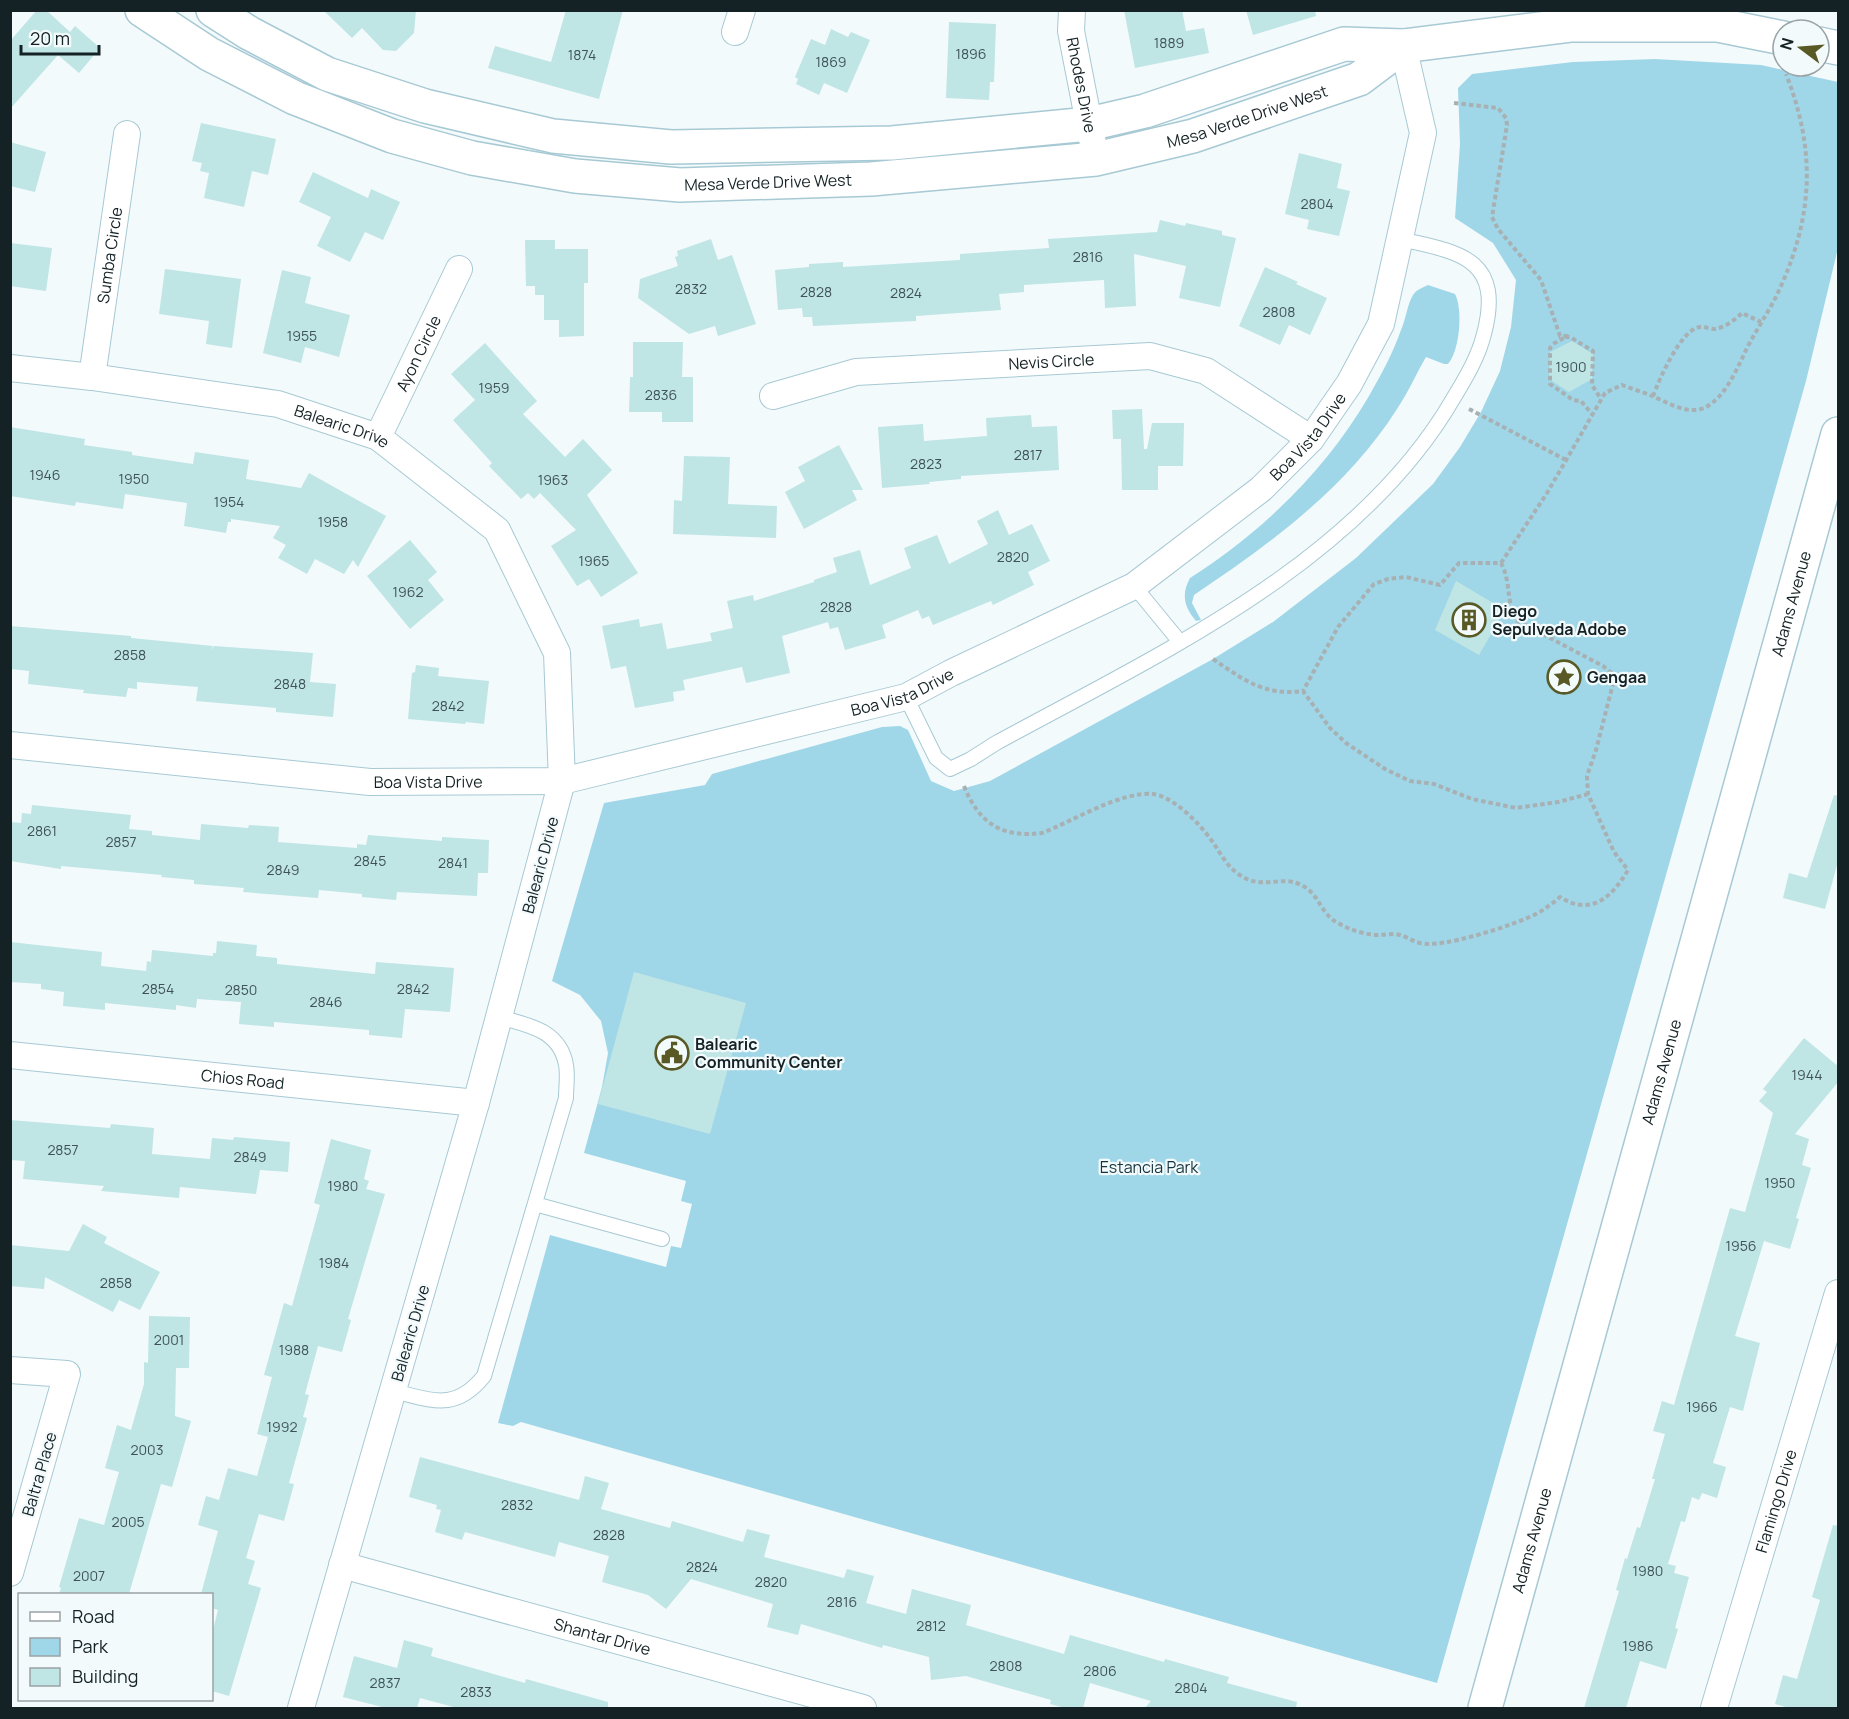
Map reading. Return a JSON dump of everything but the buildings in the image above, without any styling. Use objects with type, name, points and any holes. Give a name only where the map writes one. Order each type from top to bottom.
[{"type":"street","name":"Mesa Verde Drive West","points":[[142,10],[208,54],[295,98],[392,136],[472,158],[575,176],[680,185],[859,179],[1096,159],[1193,136],[1359,79],[1403,46]]},
{"type":"street","name":"Mesa Verde Drive West","points":[[213,10],[249,33],[327,74],[425,106],[553,136],[670,147],[880,143],[1089,124],[1145,111],[1344,44],[1403,46],[1572,25],[1718,25],[1771,36]]},
{"type":"street","name":"Rhodes Drive","points":[[1072,10],[1071,31],[1096,159]]},
{"type":"street","name":"Boa Vista Drive","points":[[10,745],[370,782],[562,781],[906,697],[951,673],[1134,586],[1261,489],[1311,439],[1349,384],[1381,324],[1423,133],[1403,46]]},
{"type":"street","name":"Sumba Circle","points":[[92,377],[127,134]]},
{"type":"street","name":"Ayon Circle","points":[[378,437],[459,269]]},
{"type":"street","name":"Nevis Circle","points":[[773,396],[856,372],[1150,356],[1206,371],[1311,439]]},
{"type":"street","name":"Balearic Drive","points":[[10,368],[92,377],[278,404],[378,437],[496,530],[557,653],[562,781],[476,1103],[301,1708]]},
{"type":"street","name":"Adams Avenue","points":[[1485,1708],[1834,469],[1839,434]]},
{"type":"street","name":"Chios Road","points":[[10,1055],[476,1103]]},
{"type":"street","name":"Flamingo Drive","points":[[1714,1708],[1839,1293]]},
{"type":"street","name":"Baltra Place","points":[[10,1370],[67,1374],[10,1573]]},
{"type":"street","name":"Shantar Drive","points":[[342,1565],[863,1708]]},
{"type":"lane","points":[[906,697],[936,758],[950,769],[1228,615],[1309,556],[1369,505],[1412,459],[1453,400],[1482,344],[1489,303],[1485,280],[1474,263],[1448,249],[1400,239]]},
{"type":"lane","points":[[1134,586],[1180,642]]},
{"type":"lane","points":[[393,1391],[435,1401],[457,1399],[473,1389],[483,1376],[566,1098],[566,1065],[557,1042],[535,1027],[499,1017]]},
{"type":"lane","points":[[535,1204],[662,1239]]},
{"type":"path","points":[[1501,562],[1566,460],[1605,393],[1622,385],[1689,410],[1704,408],[1719,396],[1733,375],[1781,286],[1797,244],[1805,199],[1808,163],[1797,101],[1788,78]]},
{"type":"path","points":[[1454,103],[1498,108],[1506,118],[1507,125],[1493,221],[1540,280],[1560,336],[1567,336],[1593,351],[1592,386],[1602,399]]},
{"type":"path","points":[[1653,396],[1661,373],[1683,339],[1692,330],[1700,327],[1714,329],[1726,325],[1742,313],[1761,322]]},
{"type":"path","points":[[1567,336],[1550,348],[1550,384],[1573,400],[1581,401],[1592,414]]},
{"type":"path","points":[[1453,400],[1566,460]]},
{"type":"path","points":[[1303,691],[1338,627],[1374,584],[1388,579],[1407,577],[1440,585],[1459,563],[1501,562]]},
{"type":"path","points":[[964,786],[971,803],[986,822],[1008,833],[1028,835],[1042,833],[1127,797],[1155,794],[1170,800],[1201,825],[1228,866],[1239,875],[1265,884],[1292,881],[1315,896],[1326,916],[1336,923],[1353,930],[1376,935],[1401,935],[1421,944],[1440,943],[1509,925],[1551,906],[1560,897],[1578,905],[1592,905],[1607,897],[1618,886],[1628,870],[1614,852],[1588,794],[1587,776],[1615,676],[1604,666],[1516,620],[1510,608],[1509,580],[1501,562]]},
{"type":"path","points":[[1213,659],[1247,681],[1274,692],[1303,691]]},
{"type":"path","points":[[1303,691],[1330,728],[1346,743],[1385,769],[1410,781],[1434,784],[1472,799],[1516,808],[1558,802],[1588,794]]},
{"type":"green space","name":"Estancia Park","points":[[1655,59],[1761,65],[1771,67],[1771,78],[1820,78],[1838,82],[1838,248],[1806,381],[1437,1683],[521,1422],[513,1426],[498,1423],[550,1235],[666,1267],[671,1246],[681,1248],[692,1204],[681,1201],[686,1181],[584,1153],[602,1087],[608,1053],[601,1021],[580,995],[552,981],[604,803],[705,785],[712,774],[882,727],[900,726],[908,730],[931,781],[954,791],[990,781],[1213,659],[1273,622],[1356,558],[1433,484],[1460,447],[1481,412],[1500,371],[1511,327],[1516,280],[1493,243],[1455,218],[1460,144],[1458,88],[1472,74],[1573,62]]},
{"type":"green space","points":[[1428,285],[1455,294],[1457,301],[1458,340],[1448,364],[1426,357],[1401,403],[1377,438],[1331,489],[1251,556],[1194,595],[1192,603],[1201,620],[1196,621],[1185,600],[1185,590],[1190,578],[1217,560],[1267,520],[1333,449],[1369,396],[1391,355],[1413,295]]},
{"type":"place","name":"Diego Sepulveda Adobe","points":[[1469,620]]},
{"type":"place","name":"Gengaa","points":[[1564,677]]},
{"type":"place","name":"Balearic Community Center","points":[[672,1053]]}]
